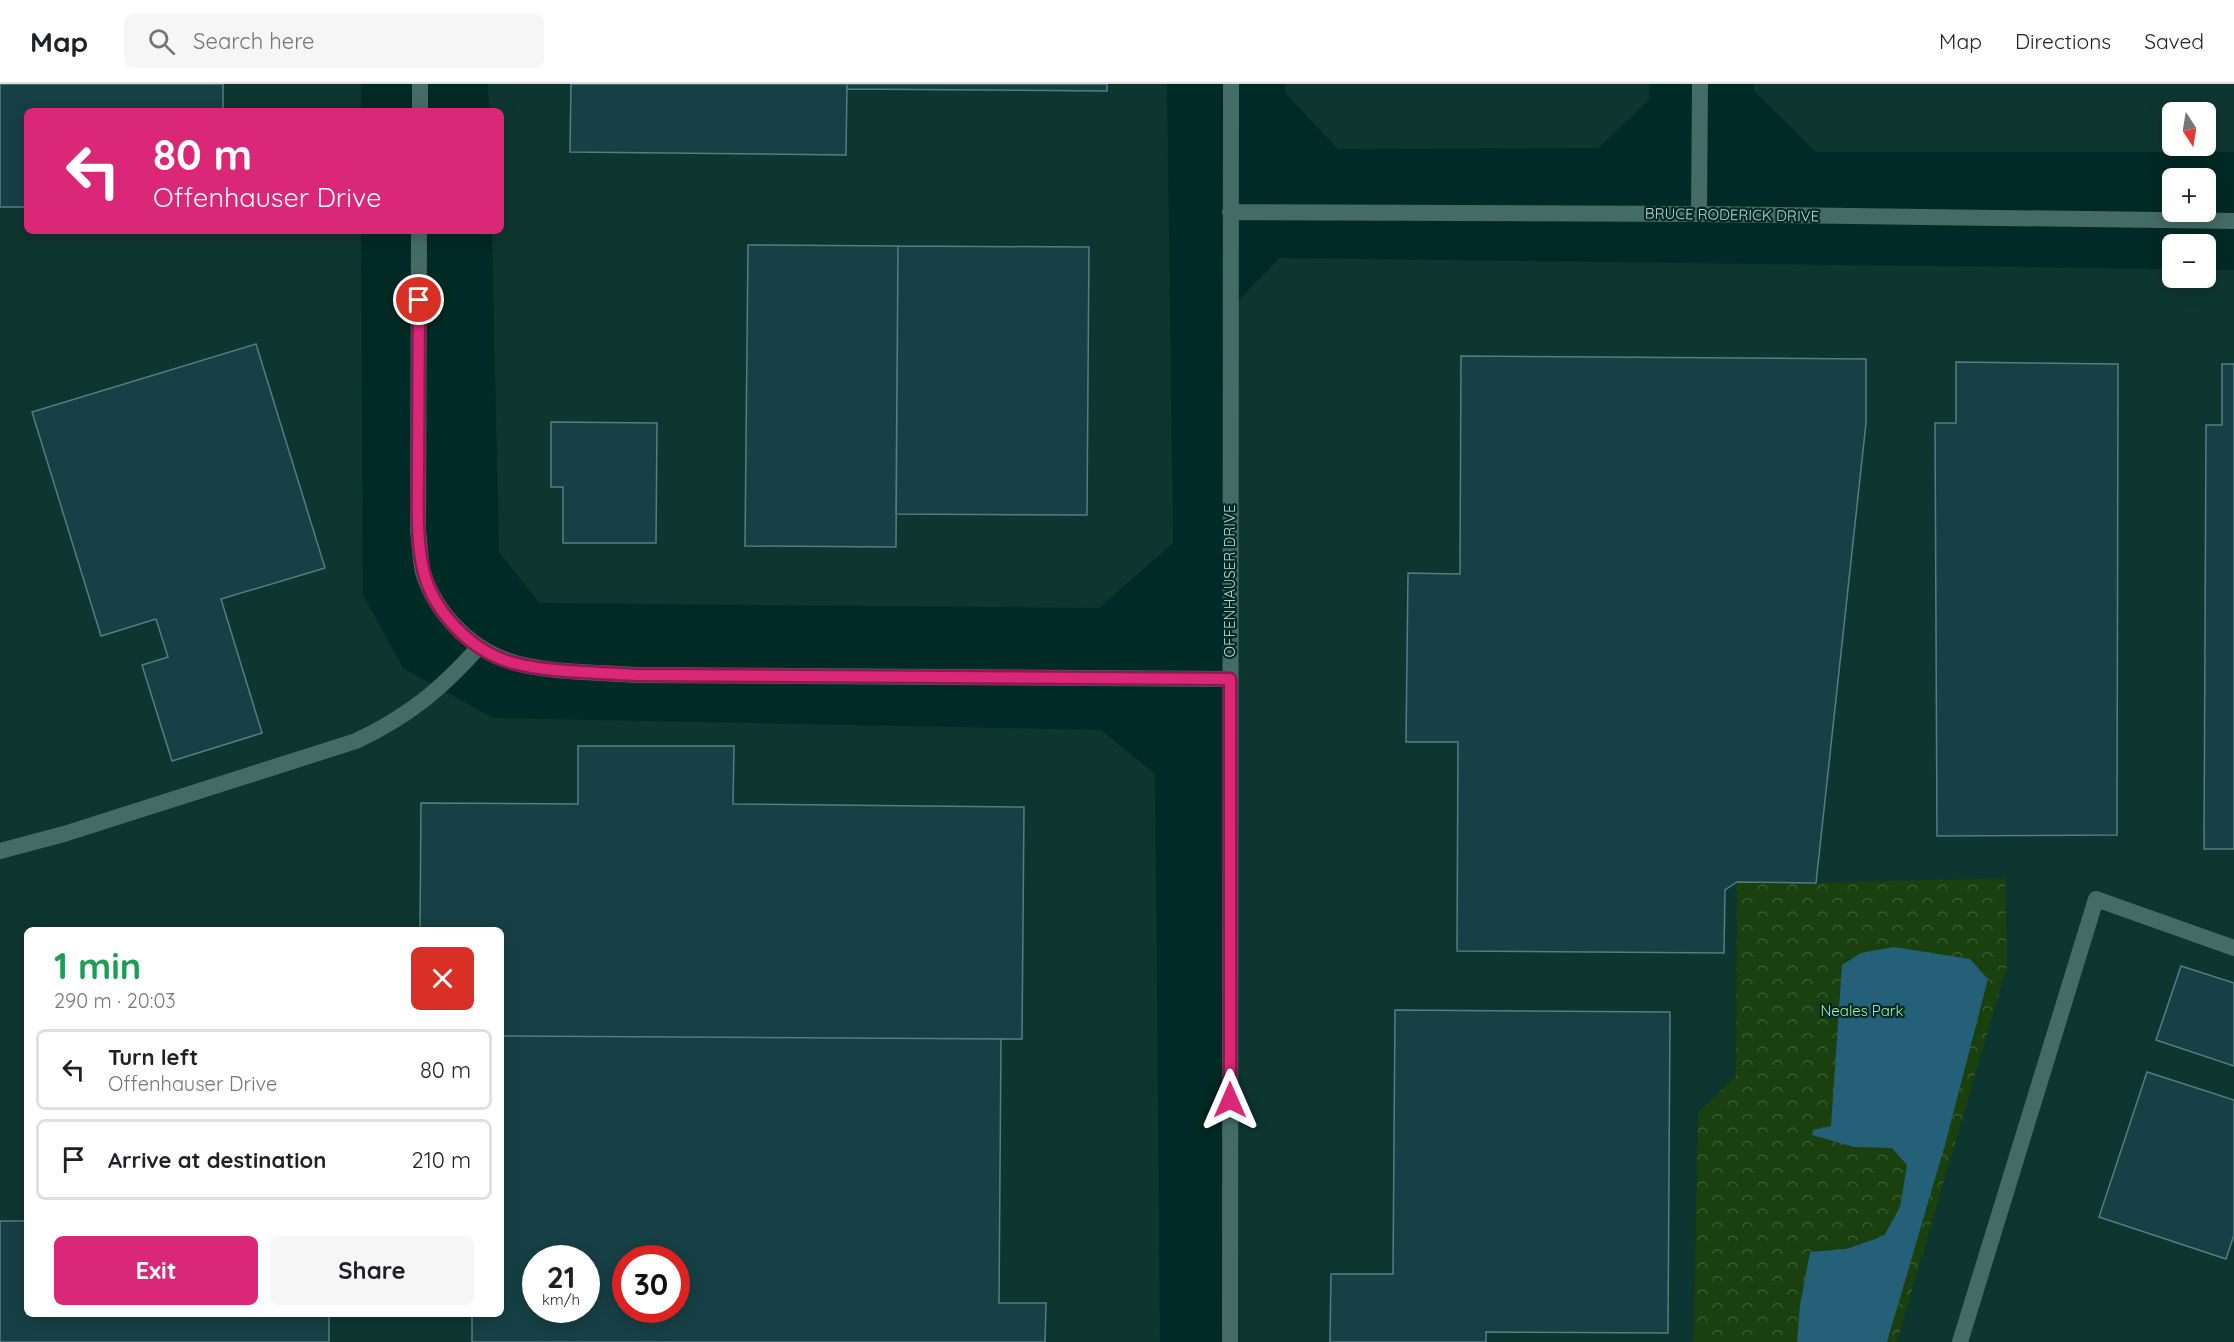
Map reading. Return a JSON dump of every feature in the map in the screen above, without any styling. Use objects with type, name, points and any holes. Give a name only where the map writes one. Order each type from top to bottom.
[{"type":"street","points":[[420,84],[420,108]]},
{"type":"street","name":"OFFENHAUSER DRIVE","points":[[419,234],[418,531],[423,570],[435,600],[456,627],[479,647],[510,662],[546,668],[637,675],[1230,679],[1231,84]]},
{"type":"street","points":[[1699,214],[1700,84]]},
{"type":"street","name":"BRUCE RODERICK DRIVE","points":[[1230,212],[1699,214],[2234,221]]},
{"type":"street","points":[[0,851],[64,834],[357,741],[380,730],[424,702],[479,647]]},
{"type":"street","points":[[1230,679],[1230,1342]]},
{"type":"street","points":[[1960,1342],[2096,899],[2234,948]]},
{"type":"shaded area","points":[[0,84],[361,84],[361,108],[24,108],[24,234],[361,234],[363,595],[403,668],[493,718],[1101,730],[1155,774],[1160,1342],[0,1342]]},
{"type":"shaded area","points":[[488,84],[1167,84],[1173,543],[1099,608],[539,603],[499,552],[492,234],[504,234],[504,108],[489,108]]},
{"type":"shaded area","points":[[1285,84],[1649,84],[1649,100],[1598,148],[1338,149],[1285,93]]},
{"type":"shaded area","points":[[1754,84],[2234,84],[2234,152],[2216,152],[2216,102],[2162,102],[2162,152],[1816,152],[1754,91]]},
{"type":"shaded area","points":[[1279,258],[2162,269],[2162,288],[2216,288],[2216,270],[2234,270],[2234,1342],[1897,1342],[2007,967],[1816,883],[1737,882],[1736,1076],[1698,1114],[1693,1342],[1231,1342],[1236,303]]},
{"type":"shaded area","points":[[1894,947],[1970,959],[1988,979],[1945,1145],[1887,1342],[1797,1342],[1800,1305],[1810,1252],[1846,1249],[1884,1236],[1900,1207],[1907,1165],[1892,1148],[1854,1147],[1812,1135],[1813,1130],[1831,1126],[1842,965],[1861,953]]},
{"type":"green space","name":"Neales Park","points":[[2005,878],[2007,967],[1897,1342],[1693,1342],[1698,1113],[1736,1076],[1737,882],[1816,883]]},
{"type":"building","points":[[0,84],[223,84],[223,108],[24,108],[24,207],[0,207]]},
{"type":"building","points":[[571,84],[847,84],[846,155],[570,152]]},
{"type":"building","points":[[847,84],[1107,84],[1107,91],[847,89]]},
{"type":"building","points":[[748,245],[898,246],[896,547],[745,546]]},
{"type":"building","points":[[898,246],[1089,247],[1087,515],[896,514]]},
{"type":"building","points":[[256,344],[325,568],[221,599],[262,733],[172,761],[142,665],[168,657],[156,619],[101,636],[32,412]]},
{"type":"building","points":[[1461,356],[1866,359],[1866,423],[1816,883],[1737,882],[1725,890],[1724,953],[1457,951],[1458,742],[1406,742],[1408,573],[1460,574]]},
{"type":"building","points":[[1956,362],[2118,364],[2117,835],[1937,836],[1935,423],[1956,423]]},
{"type":"building","points":[[2222,364],[2234,364],[2234,849],[2204,849],[2206,425],[2222,425]]},
{"type":"building","points":[[551,422],[657,423],[656,543],[563,543],[563,487],[551,487]]},
{"type":"building","points":[[578,746],[734,746],[733,804],[1024,807],[1022,1039],[504,1036],[504,927],[420,927],[421,803],[578,804]]},
{"type":"building","points":[[2181,966],[2234,983],[2234,1066],[2156,1040]]},
{"type":"building","points":[[1395,1010],[1670,1012],[1668,1333],[1486,1332],[1486,1342],[1330,1342],[1331,1274],[1393,1274]]},
{"type":"building","points":[[504,1036],[1001,1039],[999,1303],[1046,1303],[1045,1342],[472,1342],[472,1317],[504,1317]]},
{"type":"building","points":[[2147,1072],[2234,1100],[2234,1235],[2226,1259],[2099,1217]]},
{"type":"building","points":[[0,1221],[24,1221],[24,1317],[329,1317],[329,1342],[0,1342]]},
{"type":"route","points":[[419,300],[418,531],[423,570],[435,600],[456,627],[479,647],[510,662],[546,668],[637,675],[1230,679],[1230,1100]]}]
